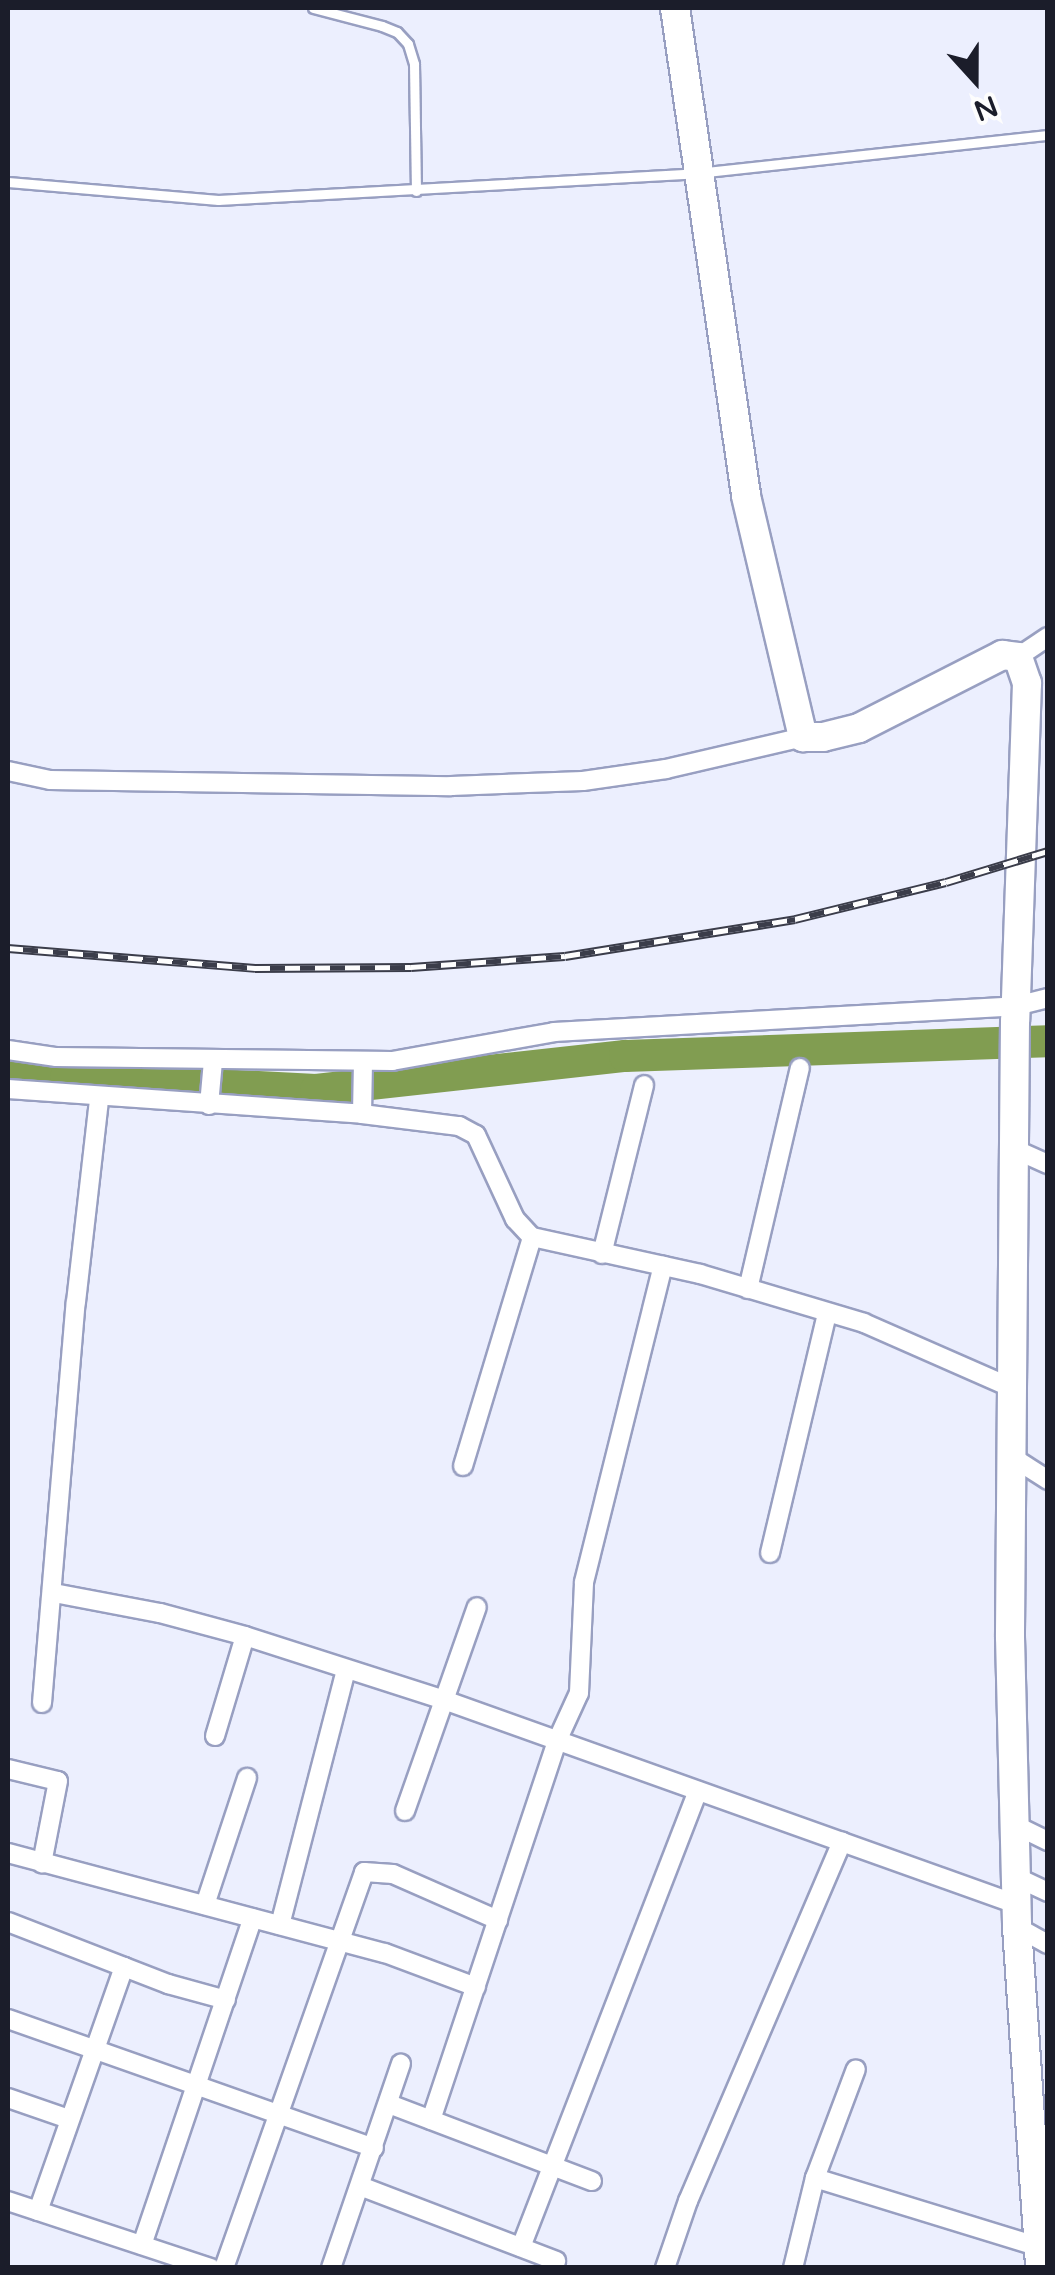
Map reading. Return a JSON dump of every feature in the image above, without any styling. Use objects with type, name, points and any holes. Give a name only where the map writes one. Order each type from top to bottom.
[{"type":"street","points":[[675,8],[755,544],[803,737]]},
{"type":"street","points":[[8,771],[50,780],[451,786],[584,781],[666,769],[860,728],[991,658],[1018,657],[1048,637]]},
{"type":"street","points":[[815,2178],[1040,2257],[1037,2064],[1016,1903],[1014,1825],[1014,1149],[1027,683],[1018,657]]},
{"type":"street","points":[[8,1050],[56,1057],[392,1061],[554,1032],[1016,1013],[1048,998]]},
{"type":"street","points":[[209,1105],[213,1061]]},
{"type":"street","points":[[362,1062],[362,1114]]},
{"type":"street","points":[[748,1289],[800,1068]]},
{"type":"street","points":[[602,1254],[644,1085]]},
{"type":"street","points":[[8,1089],[100,1099],[362,1114],[469,1130],[483,1147],[516,1218],[532,1237],[663,1266],[864,1323],[1012,1388]]},
{"type":"street","points":[[42,1703],[76,1302],[100,1099]]},
{"type":"street","points":[[1014,1149],[1048,1164]]},
{"type":"street","points":[[463,1466],[532,1237]]},
{"type":"street","points":[[432,2120],[558,1740],[582,1682],[584,1582],[663,1266]]},
{"type":"street","points":[[770,1554],[827,1313]]},
{"type":"street","points":[[1012,1457],[1048,1480]]},
{"type":"street","points":[[54,1593],[160,1613],[245,1636],[558,1740],[1016,1903],[1048,1944]]},
{"type":"street","points":[[405,1810],[477,1608]]},
{"type":"street","points":[[215,1736],[245,1636]]},
{"type":"street","points":[[280,1925],[346,1669]]},
{"type":"street","points":[[8,1769],[58,1781],[42,1863]]},
{"type":"street","points":[[206,1906],[247,1778]]},
{"type":"street","points":[[521,2247],[698,1790]]},
{"type":"street","points":[[1014,1825],[1048,1842]]},
{"type":"street","points":[[666,2268],[688,2200],[842,1842]]},
{"type":"street","points":[[8,1852],[339,1940],[476,1986]]},
{"type":"street","points":[[224,2268],[358,1879],[375,1869],[498,1920]]},
{"type":"street","points":[[1016,1903],[1048,1892]]},
{"type":"street","points":[[142,2245],[253,1918]]},
{"type":"street","points":[[8,1922],[124,1967],[226,2000]]},
{"type":"street","points":[[38,2211],[124,1967]]},
{"type":"street","points":[[8,2019],[374,2148]]},
{"type":"street","points":[[331,2268],[401,2064]]},
{"type":"street","points":[[793,2268],[815,2178],[856,2069]]},
{"type":"street","points":[[8,2098],[69,2119]]},
{"type":"street","points":[[388,2104],[592,2182]]},
{"type":"street","points":[[360,2186],[556,2260]]},
{"type":"street","points":[[8,2201],[211,2268]]},
{"type":"lane","points":[[313,8],[382,26],[397,32],[408,44],[414,64],[416,191]]},
{"type":"lane","points":[[8,182],[218,200],[416,191],[697,174],[1048,134]]},
{"type":"waterway","points":[[8,1069],[66,1077],[316,1090],[625,1056],[1048,1041]]},
{"type":"railway","points":[[8,948],[255,968],[411,967],[565,956],[795,919],[946,882],[1048,851]]}]
